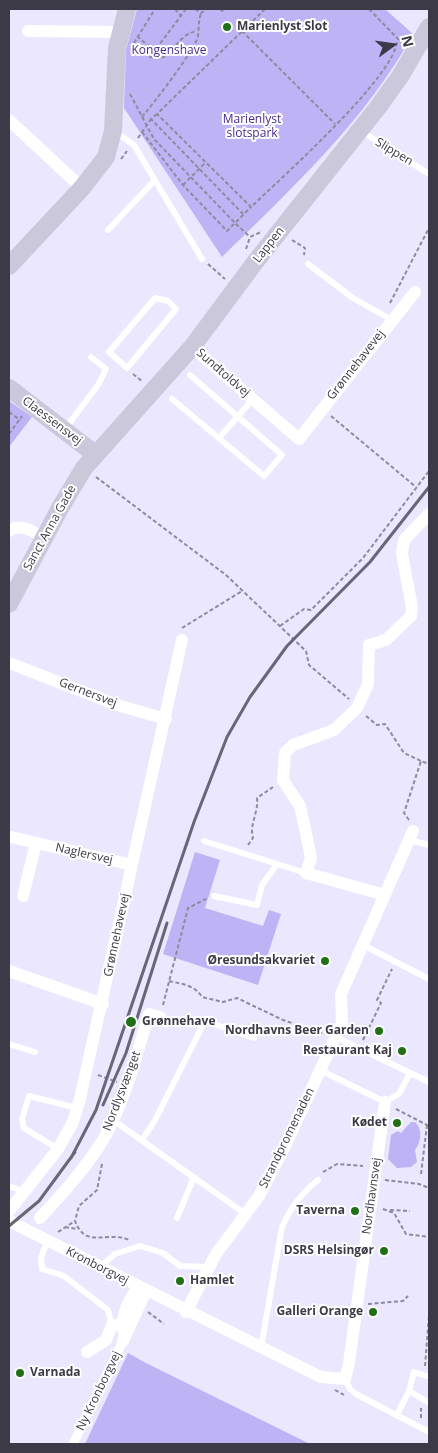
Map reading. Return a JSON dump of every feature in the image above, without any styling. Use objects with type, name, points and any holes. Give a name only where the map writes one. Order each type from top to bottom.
[{"type":"main road","points":[[9,266],[103,163],[113,130],[116,54],[129,34],[127,9]]},
{"type":"main road","name":"Lappen","points":[[95,454],[192,347],[401,75],[429,27]]},
{"type":"main road","name":"Claessensvej","points":[[9,388],[95,454]]},
{"type":"main road","name":"Sanct Anna Gade","points":[[9,604],[60,508],[95,454]]},
{"type":"street","points":[[28,31],[129,34]]},
{"type":"street","points":[[9,120],[82,188]]},
{"type":"street","name":"Grønnehavevej","points":[[298,439],[389,317],[415,292]]},
{"type":"street","name":"Sundtoldvej","points":[[192,347],[298,439]]},
{"type":"street","points":[[385,895],[306,873],[311,858],[300,806],[283,780],[285,753],[293,745],[334,730],[357,708],[368,684],[369,645],[386,640],[411,616],[412,607],[402,554],[404,540],[429,514]]},
{"type":"street","points":[[9,531],[14,527],[20,527],[44,537]]},
{"type":"street","name":"Grønnehavevej","points":[[9,1211],[58,1149],[73,1122],[78,1108],[103,1004],[182,640]]},
{"type":"street","name":"Gernersvej","points":[[12,664],[118,705],[166,719]]},
{"type":"street","name":"Strandpromenaden","points":[[186,1312],[209,1267],[268,1180],[336,1037],[343,1015],[341,994],[411,835]]},
{"type":"street","name":"Naglersvej","points":[[11,837],[132,865]]},
{"type":"street","points":[[24,896],[36,843]]},
{"type":"street","points":[[9,971],[103,1004]]},
{"type":"street","name":"Nordlysvænget","points":[[40,1218],[77,1177],[113,1120],[149,1014],[160,1017]]},
{"type":"street","name":"Nordhavnsvej","points":[[345,1379],[349,1363],[384,1102]]},
{"type":"street","name":"Kronborgvej","points":[[9,1221],[186,1312],[321,1377],[345,1379]]},
{"type":"street","name":"Ny Kronborgvej","points":[[122,1331],[125,1311],[142,1288]]},
{"type":"street","name":"Ny Kronborgvej","points":[[73,1444],[122,1331],[137,1307],[142,1288]]},
{"type":"street","name":"Ny Kronborgvej","points":[[87,1352],[122,1331]]},
{"type":"lane","points":[[113,130],[134,145],[202,259]]},
{"type":"lane","name":"Slippen","points":[[360,130],[429,174]]},
{"type":"lane","points":[[108,230],[155,180]]},
{"type":"lane","points":[[308,264],[353,298],[389,317]]},
{"type":"lane","points":[[155,298],[168,301],[176,309],[127,368],[110,352],[155,298]]},
{"type":"lane","points":[[64,430],[98,385],[106,369],[91,357]]},
{"type":"lane","name":"Sundtoldvej","points":[[172,399],[264,476],[282,455],[190,375]]},
{"type":"lane","name":"Sundtoldvej","points":[[219,438],[253,399]]},
{"type":"lane","points":[[411,835],[429,845]]},
{"type":"lane","points":[[204,842],[306,873]]},
{"type":"lane","points":[[214,896],[257,905],[262,885],[277,864]]},
{"type":"lane","points":[[363,945],[429,979]]},
{"type":"lane","points":[[142,1140],[154,1122],[204,1025],[208,1022],[254,1038]]},
{"type":"lane","points":[[336,1037],[429,1082]]},
{"type":"lane","points":[[9,1044],[35,1052]]},
{"type":"lane","points":[[320,1070],[384,1102],[399,1094],[410,1073]]},
{"type":"lane","points":[[58,1149],[24,1128],[22,1119],[29,1096],[78,1108]]},
{"type":"lane","points":[[113,1120],[244,1213]]},
{"type":"lane","points":[[176,1218],[194,1177]]},
{"type":"lane","points":[[261,1348],[282,1227],[289,1211],[302,1193],[317,1181]]},
{"type":"lane","points":[[9,1186],[25,1192]]},
{"type":"lane","points":[[47,1241],[41,1258],[42,1268],[64,1276],[108,1310],[122,1331]]},
{"type":"lane","points":[[100,1267],[115,1254],[140,1246],[163,1253],[180,1266],[209,1267]]},
{"type":"lane","points":[[396,1415],[409,1391],[414,1372],[429,1377]]},
{"type":"lane","points":[[345,1379],[350,1389],[356,1394],[429,1432]]},
{"type":"lane","points":[[409,1391],[429,1403]]},
{"type":"path","points":[[129,34],[156,9]]},
{"type":"path","points":[[175,9],[181,16]]},
{"type":"path","points":[[186,9],[154,51],[151,58],[162,59],[167,56],[186,34],[197,32]]},
{"type":"path","points":[[195,9],[201,13]]},
{"type":"path","points":[[142,117],[170,81],[198,38],[197,32],[201,13],[208,9]]},
{"type":"path","points":[[220,9],[224,12]]},
{"type":"path","points":[[146,125],[265,9]]},
{"type":"path","points":[[142,132],[184,185],[227,231],[358,102],[391,60],[397,48],[398,40],[369,9]]},
{"type":"path","points":[[242,31],[335,124]]},
{"type":"path","points":[[129,34],[134,44]]},
{"type":"path","points":[[129,34],[154,51]]},
{"type":"path","points":[[129,93],[154,138],[235,223],[250,236]]},
{"type":"path","points":[[156,114],[251,207]]},
{"type":"path","points":[[151,119],[244,214]]},
{"type":"path","points":[[184,185],[206,162]]},
{"type":"path","points":[[389,317],[429,228]]},
{"type":"path","points":[[280,231],[305,248],[304,258],[308,264]]},
{"type":"path","points":[[202,259],[237,289]]},
{"type":"path","points":[[127,368],[152,391]]},
{"type":"path","points":[[322,408],[416,488]]},
{"type":"path","points":[[9,412],[20,420],[9,434]]},
{"type":"path","points":[[280,626],[304,609],[311,610],[363,558],[429,471]]},
{"type":"path","points":[[94,476],[226,575],[306,651],[309,665],[343,692],[357,708],[377,725],[385,724],[404,753],[429,764]]},
{"type":"path","points":[[182,640],[177,632],[242,591]]},
{"type":"path","points":[[411,835],[412,824],[404,813],[421,760]]},
{"type":"path","points":[[247,855],[249,840],[253,838],[250,830],[258,808],[257,798],[283,780]]},
{"type":"path","points":[[160,1017],[188,908],[214,896]]},
{"type":"path","points":[[358,1048],[381,1003],[377,1000],[396,962]]},
{"type":"path","points":[[169,981],[194,987],[202,997],[223,1002],[237,998],[283,1020],[336,1037]]},
{"type":"path","points":[[87,1072],[126,1085]]},
{"type":"path","points":[[384,1102],[428,1125],[421,1174]]},
{"type":"path","points":[[47,1241],[74,1221],[79,1206],[97,1190],[102,1163]]},
{"type":"path","points":[[317,1181],[317,1176],[337,1164],[429,1188]]},
{"type":"path","points":[[370,1208],[410,1211]]},
{"type":"path","points":[[389,1210],[394,1214],[406,1234],[429,1237]]},
{"type":"path","points":[[74,1221],[84,1235],[92,1238],[122,1237],[140,1246]]},
{"type":"path","points":[[65,1227],[78,1229]]},
{"type":"path","points":[[357,1305],[403,1301],[408,1296]]},
{"type":"path","points":[[137,1307],[164,1324]]},
{"type":"green space","name":"Marienlyst slotspark","points":[[137,9],[385,9],[413,34],[373,95],[350,124],[301,179],[222,257],[124,108],[126,50]]},
{"type":"green space","points":[[9,401],[32,417],[9,447]]},
{"type":"green space","points":[[195,852],[220,860],[205,908],[263,926],[269,910],[281,914],[258,985],[163,954]]},
{"type":"green space","points":[[411,1122],[415,1122],[418,1125],[420,1132],[420,1140],[415,1150],[417,1162],[411,1167],[397,1168],[388,1159],[391,1135],[398,1131],[401,1133]]},
{"type":"green space","points":[[128,1353],[146,1363],[310,1444],[85,1444]]},
{"type":"railway","points":[[71,1158],[96,1110],[194,822],[227,737],[250,697],[287,646],[370,562],[429,487]]},
{"type":"railway","points":[[103,1105],[126,1053],[167,923]]},
{"type":"railway","points":[[9,1226],[39,1201],[75,1152]]},
{"type":"place","name":"Marienlyst Slot","points":[[227,27]]},
{"type":"place","name":"Øresundsakvariet","points":[[325,961]]},
{"type":"place","name":"Grønnehave","points":[[131,1022]]},
{"type":"place","name":"Nordhavns Beer Garden","points":[[379,1031]]},
{"type":"place","name":"Restaurant Kaj","points":[[402,1051]]},
{"type":"place","name":"Kødet","points":[[397,1123]]},
{"type":"place","name":"Taverna","points":[[355,1211]]},
{"type":"place","name":"DSRS Helsingør","points":[[384,1251]]},
{"type":"place","name":"Hamlet","points":[[180,1281]]},
{"type":"place","name":"Galleri Orange","points":[[373,1312]]},
{"type":"place","name":"Varnada","points":[[20,1373]]},
{"type":"park label","name":"Kongenshave","points":[[169,51]]}]
